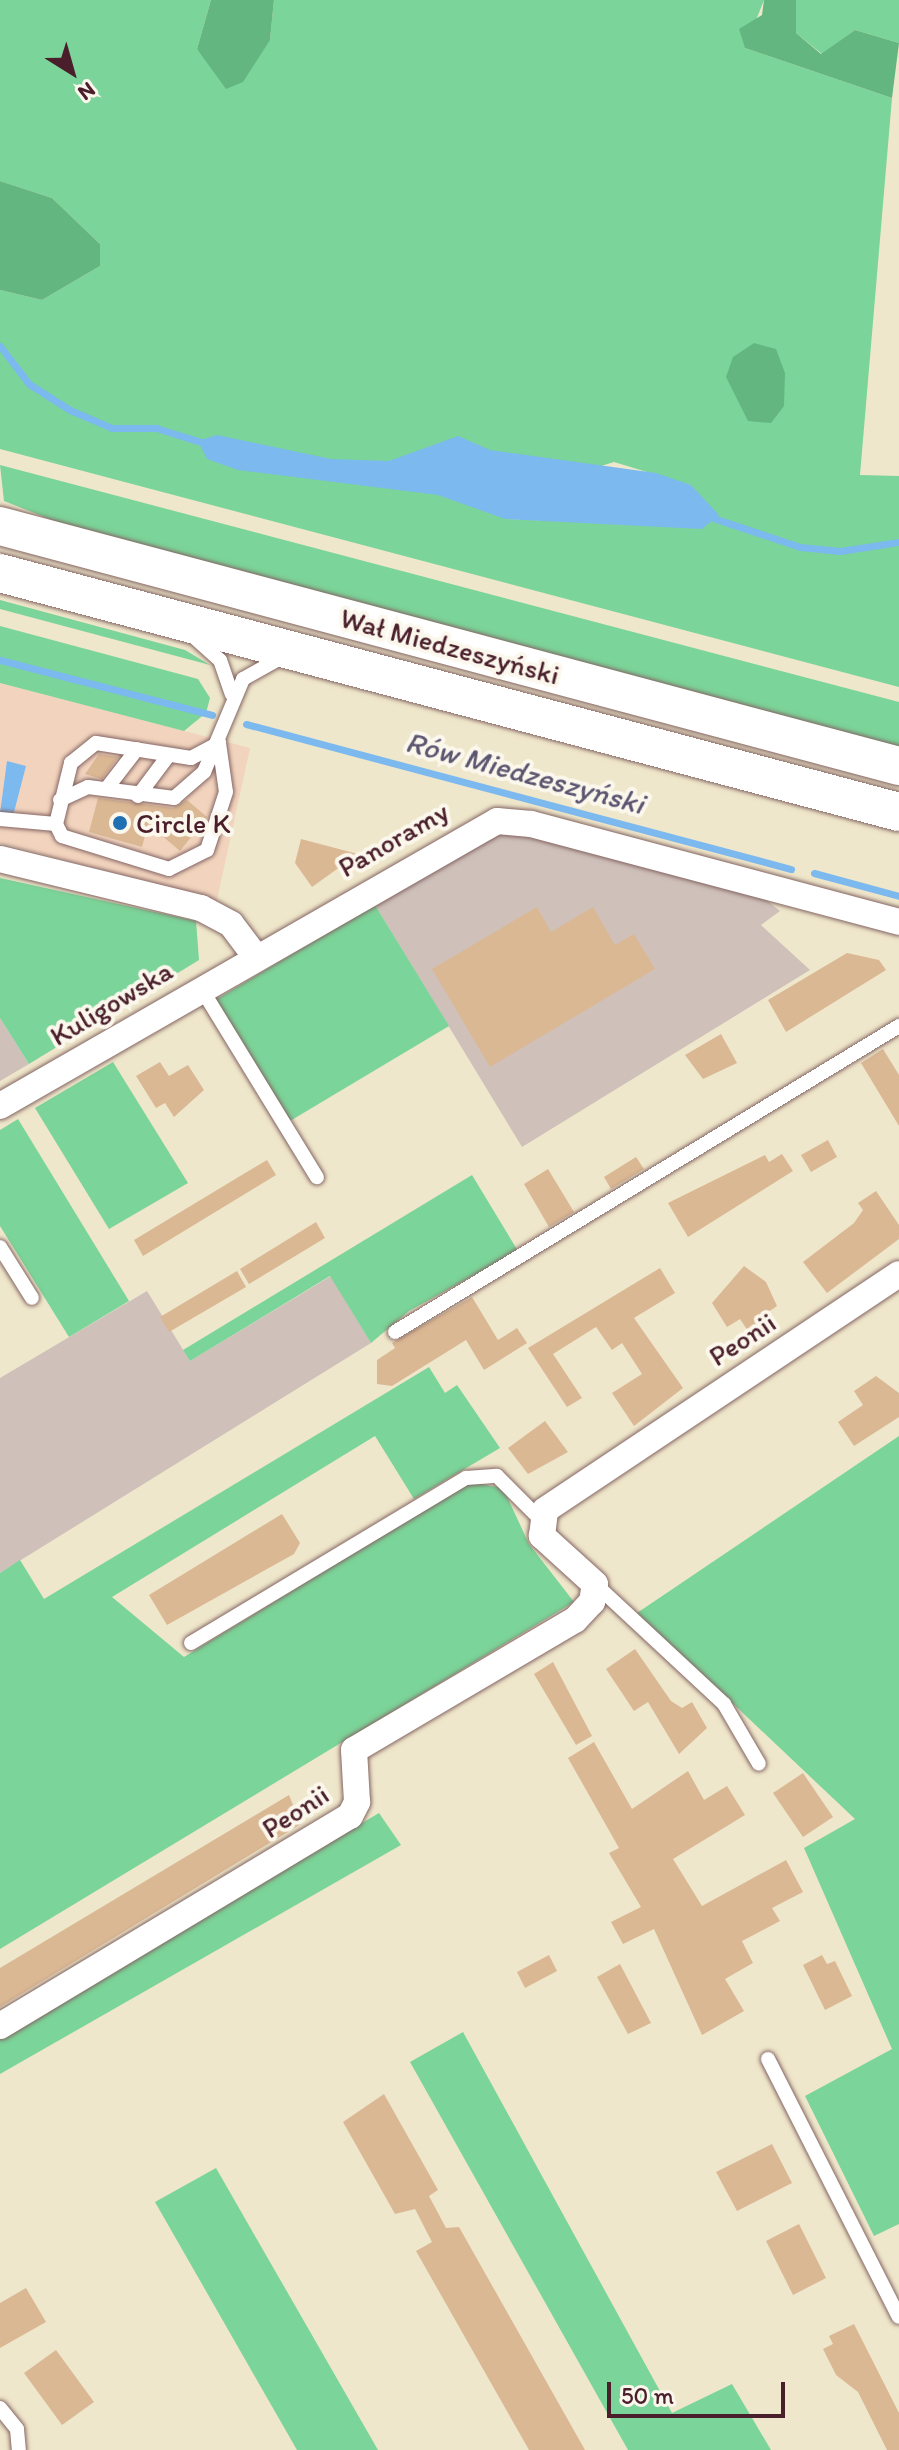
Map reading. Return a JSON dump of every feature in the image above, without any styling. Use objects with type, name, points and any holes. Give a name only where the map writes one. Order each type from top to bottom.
[{"type":"main road","name":"Wał Miedzeszyński","points":[[0,526],[899,766]]},
{"type":"main road","name":"Wał Miedzeszyński","points":[[0,573],[899,812]]},
{"type":"street","name":"Panoramy","points":[[255,956],[476,828],[510,820],[899,922]]},
{"type":"street","points":[[0,859],[201,908],[231,924],[255,956]]},
{"type":"street","name":"Kuligowska","points":[[0,1106],[255,956]]},
{"type":"street","name":"Peonii","points":[[540,1519],[554,1502],[899,1274]]},
{"type":"street","points":[[540,1519],[549,1546],[595,1584]]},
{"type":"street","name":"Peonii","points":[[0,2026],[344,1821],[357,1802],[354,1750],[575,1620],[592,1602],[595,1584]]},
{"type":"lane","points":[[172,619],[220,660],[232,694]]},
{"type":"lane","points":[[60,800],[107,788],[158,801],[188,788],[219,743],[232,694],[253,671],[296,652]]},
{"type":"lane","points":[[56,824],[60,800],[80,751],[96,743],[191,758],[219,743]]},
{"type":"lane","points":[[0,819],[56,824],[73,845],[169,869],[191,864],[214,838],[226,792],[219,743]]},
{"type":"lane","points":[[107,788],[137,749]]},
{"type":"lane","points":[[138,796],[168,756]]},
{"type":"lane","points":[[201,987],[317,1177]]},
{"type":"lane","points":[[395,1332],[899,1026]]},
{"type":"lane","points":[[0,1247],[32,1298]]},
{"type":"lane","points":[[191,1643],[466,1478],[497,1476],[540,1519]]},
{"type":"lane","points":[[595,1584],[724,1704],[759,1764]]},
{"type":"lane","points":[[768,2059],[899,2317]]},
{"type":"lane","points":[[0,2408],[17,2429],[19,2450]]},
{"type":"shaded area","points":[[0,683],[250,748],[217,900],[0,843]]},
{"type":"shaded area","points":[[514,830],[761,896],[780,911],[761,925],[810,970],[522,1147],[375,905],[493,834]]},
{"type":"shaded area","points":[[0,1018],[29,1064],[0,1081]]},
{"type":"shaded area","points":[[331,1276],[371,1343],[0,1573],[0,1378],[147,1291],[190,1361]]},
{"type":"green space","points":[[0,0],[211,0],[197,49],[215,66],[270,40],[274,0],[764,0],[745,48],[892,98],[860,475],[899,476],[899,687],[0,449],[0,290],[42,300],[100,266],[100,244],[52,198],[0,181]],"holes":[[[614,462],[690,485],[690,527],[506,519],[489,501]]]},
{"type":"green space","points":[[211,0],[274,0],[270,40],[243,82],[226,89],[197,49]]},
{"type":"green space","points":[[764,0],[796,0],[796,33],[821,54],[855,30],[899,43],[892,98],[745,48],[739,29],[762,15]]},
{"type":"green space","points":[[796,0],[899,0],[899,43],[855,30],[822,54],[796,33]]},
{"type":"green space","points":[[0,181],[52,198],[100,244],[100,266],[42,300],[0,290]]},
{"type":"green space","points":[[754,343],[776,349],[785,373],[784,406],[771,423],[748,421],[726,377],[733,357]]},
{"type":"green space","points":[[0,465],[899,702],[899,749],[90,535],[4,501]]},
{"type":"green space","points":[[0,600],[185,650],[210,665],[0,609]]},
{"type":"green space","points":[[0,626],[198,679],[210,698],[206,713],[184,731],[0,683]]},
{"type":"green space","points":[[0,878],[196,921],[199,960],[29,1064],[0,1018]]},
{"type":"green space","points":[[375,905],[449,1026],[290,1121],[215,1000]]},
{"type":"green space","points":[[113,1062],[188,1183],[109,1229],[35,1108]]},
{"type":"green space","points":[[18,1119],[129,1301],[69,1337],[0,1226],[0,1130]]},
{"type":"green space","points":[[472,1175],[518,1251],[409,1311],[371,1343],[330,1276],[190,1361],[183,1350]]},
{"type":"green space","points":[[429,1367],[445,1393],[457,1385],[500,1448],[414,1499],[375,1436],[112,1597],[184,1657],[470,1482],[503,1488],[529,1544],[574,1602],[0,1949],[0,1573],[20,1560],[44,1599]]},
{"type":"green space","points":[[899,1436],[899,2224],[874,2236],[805,2096],[892,2049],[804,1848],[855,1819],[637,1613]]},
{"type":"green space","points":[[379,1813],[401,1845],[0,2074],[0,2037]]},
{"type":"green space","points":[[463,2032],[672,2413],[732,2384],[771,2450],[628,2450],[410,2062]]},
{"type":"green space","points":[[216,2168],[378,2450],[297,2450],[155,2202]]},
{"type":"water","points":[[217,435],[331,459],[389,461],[458,436],[490,450],[656,473],[691,485],[719,515],[702,529],[505,519],[438,495],[238,470],[207,459],[198,441]]},
{"type":"water","points":[[7,761],[26,766],[13,816],[0,813]]},
{"type":"building","points":[[99,754],[118,757],[102,779],[85,774]]},
{"type":"building","points":[[98,798],[173,808],[187,800],[207,817],[180,851],[148,824],[142,847],[89,832]]},
{"type":"building","points":[[301,839],[358,854],[312,887],[295,863]]},
{"type":"building","points":[[537,907],[551,932],[593,907],[615,945],[634,934],[655,969],[490,1067],[432,969]]},
{"type":"building","points":[[847,953],[879,960],[886,970],[786,1032],[768,1000]]},
{"type":"building","points":[[721,1034],[737,1063],[703,1079],[685,1055]]},
{"type":"building","points":[[883,1049],[899,1075],[899,1126],[861,1063]]},
{"type":"building","points":[[160,1062],[169,1076],[188,1065],[204,1090],[174,1117],[165,1103],[156,1108],[136,1076]]},
{"type":"building","points":[[828,1140],[837,1157],[811,1172],[801,1155]]},
{"type":"building","points":[[782,1154],[793,1171],[688,1237],[668,1203],[765,1155],[769,1162]]},
{"type":"building","points":[[636,1157],[644,1169],[611,1189],[604,1177]]},
{"type":"building","points":[[267,1160],[276,1175],[143,1256],[134,1240]]},
{"type":"building","points":[[548,1169],[574,1212],[549,1227],[524,1184]]},
{"type":"building","points":[[876,1191],[899,1225],[899,1239],[827,1293],[803,1262],[854,1223],[863,1210],[858,1203]]},
{"type":"building","points":[[316,1222],[325,1238],[249,1284],[240,1269]]},
{"type":"building","points":[[744,1266],[766,1282],[777,1306],[758,1319],[754,1340],[740,1319],[727,1327],[712,1303]]},
{"type":"building","points":[[660,1268],[675,1293],[634,1318],[683,1388],[634,1426],[612,1393],[642,1374],[622,1343],[612,1350],[596,1327],[553,1354],[582,1398],[567,1407],[528,1348]]},
{"type":"building","points":[[237,1271],[246,1287],[169,1332],[160,1317]]},
{"type":"building","points":[[472,1297],[498,1340],[517,1328],[527,1343],[484,1370],[466,1340],[392,1386],[377,1384],[377,1360],[395,1348],[392,1343]]},
{"type":"building","points":[[876,1376],[899,1393],[899,1417],[854,1446],[838,1422],[863,1405],[854,1391]]},
{"type":"building","points":[[545,1421],[568,1452],[528,1474],[508,1448]]},
{"type":"building","points":[[282,1514],[300,1543],[294,1554],[167,1625],[149,1595]]},
{"type":"building","points":[[635,1649],[671,1701],[682,1708],[692,1702],[707,1728],[679,1754],[648,1702],[634,1711],[606,1669]]},
{"type":"building","points":[[553,1662],[592,1736],[576,1745],[534,1674]]},
{"type":"building","points":[[594,1742],[632,1809],[688,1771],[704,1800],[727,1786],[745,1815],[673,1859],[702,1906],[786,1860],[803,1892],[772,1908],[780,1921],[742,1941],[753,1963],[725,1979],[744,2011],[702,2035],[654,1929],[623,1944],[611,1922],[641,1907],[609,1853],[619,1848],[568,1758]]},
{"type":"building","points":[[803,1773],[833,1817],[803,1837],[773,1793]]},
{"type":"building","points":[[289,1795],[301,1824],[0,2007],[0,1968]]},
{"type":"building","points":[[549,1955],[557,1971],[525,1988],[517,1972]]},
{"type":"building","points":[[822,1955],[827,1964],[835,1961],[852,1996],[825,2010],[803,1965]]},
{"type":"building","points":[[620,1964],[651,2023],[628,2034],[597,1977]]},
{"type":"building","points":[[384,2094],[438,2190],[429,2196],[446,2228],[459,2227],[585,2450],[529,2450],[416,2251],[432,2242],[415,2209],[395,2214],[343,2122]]},
{"type":"building","points":[[772,2144],[792,2183],[737,2211],[716,2172]]},
{"type":"building","points":[[799,2224],[826,2278],[793,2295],[766,2241]]},
{"type":"building","points":[[26,2288],[46,2322],[0,2348],[0,2303]]},
{"type":"building","points":[[854,2324],[899,2413],[899,2450],[887,2450],[858,2392],[836,2375],[823,2349],[833,2344],[829,2336]]},
{"type":"building","points":[[56,2350],[94,2402],[62,2425],[24,2373]]},
{"type":"waterway","points":[[0,346],[29,384],[70,410],[112,428],[156,428],[204,443]]},
{"type":"waterway","points":[[710,517],[800,547],[840,551],[899,542]]},
{"type":"waterway","name":"Rów Miedzeszyński","points":[[0,660],[212,715]]},
{"type":"waterway","name":"Rów Miedzeszyński","points":[[246,724],[791,869]]},
{"type":"waterway","name":"Rów Miedzeszyński","points":[[814,873],[899,896]]},
{"type":"place","name":"Circle K","points":[[120,823]]}]
